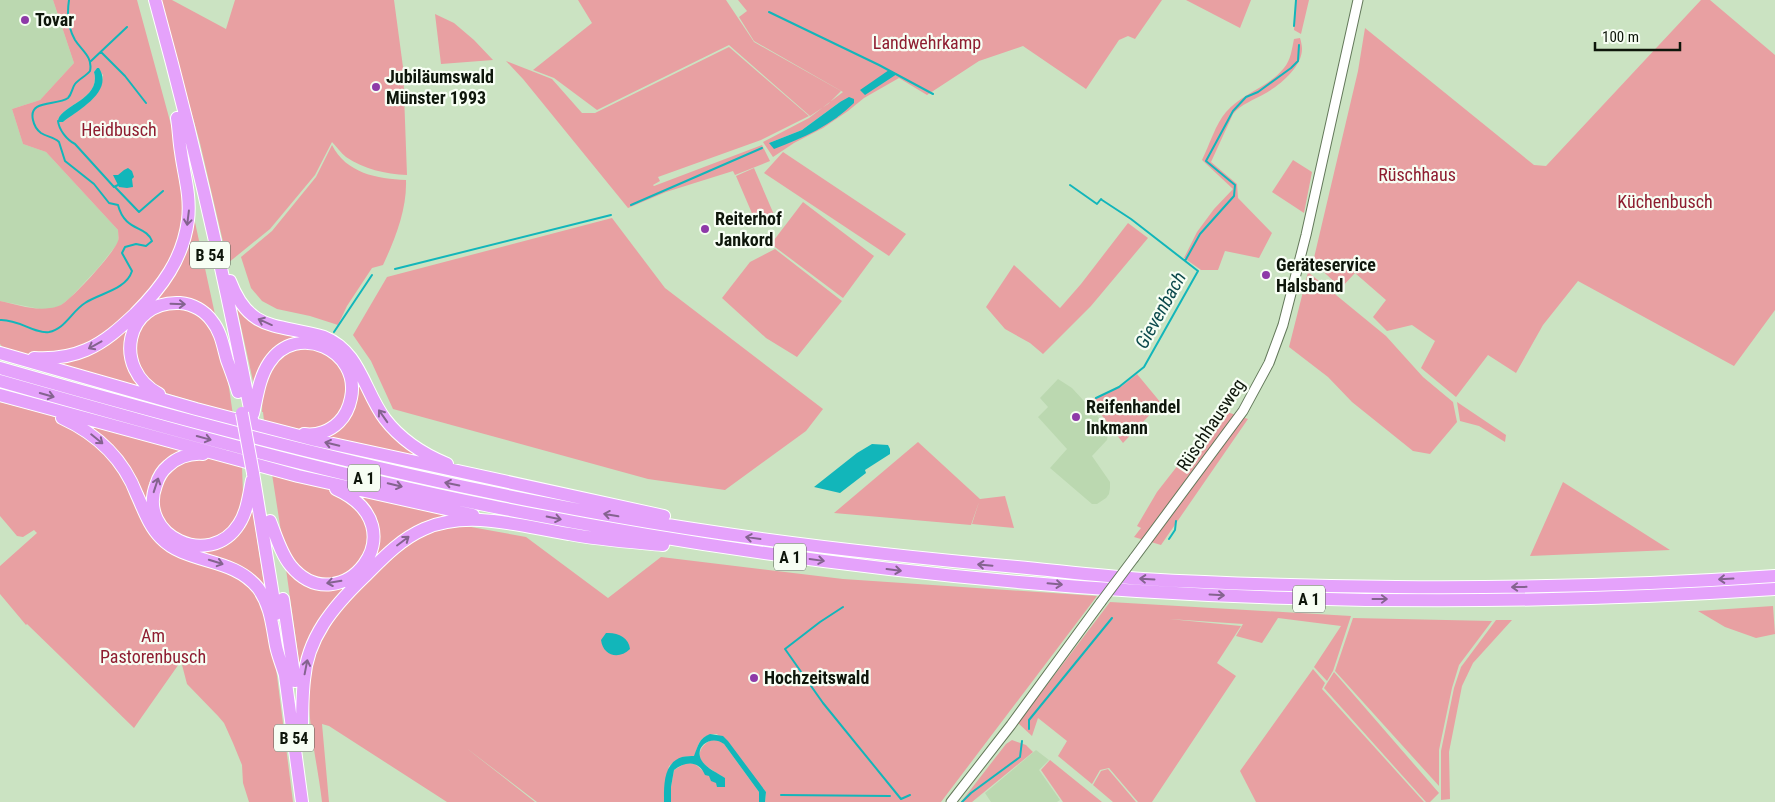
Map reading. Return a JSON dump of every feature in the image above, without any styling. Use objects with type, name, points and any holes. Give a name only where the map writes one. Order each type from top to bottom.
[{"type":"highway","name":"B 54","points":[[146,0],[208,246],[238,392],[247,416]]},
{"type":"highway","name":"B 54","points":[[155,0],[186,116],[209,214],[258,474],[302,802]]},
{"type":"highway","points":[[0,352],[40,358],[61,357],[86,350],[102,342],[120,327],[152,296],[166,279],[176,262],[182,246],[189,209],[188,186],[181,154],[177,118]]},
{"type":"highway","points":[[209,214],[233,289],[242,304],[252,315],[272,325],[316,335],[338,344],[354,361],[379,410],[403,438],[434,459],[500,479]]},
{"type":"highway","points":[[196,409],[157,394],[138,378],[132,366],[130,348],[132,335],[141,319],[157,307],[172,303],[184,304],[198,308],[208,315],[220,335],[238,392]]},
{"type":"highway","points":[[247,416],[264,372],[277,353],[293,345],[307,343],[318,344],[331,350],[347,366],[352,378],[352,391],[346,412],[335,426],[316,434],[278,430]]},
{"type":"highway","points":[[0,352],[196,409],[278,430],[406,461],[500,479],[716,527],[728,535]]},
{"type":"highway","name":"A 1","points":[[0,368],[326,456],[500,494],[612,516],[728,535],[904,557],[1142,578],[1272,585],[1496,587],[1669,582],[1775,576]]},
{"type":"highway","name":"A 1","points":[[0,381],[271,456],[404,488],[583,523],[734,549],[909,572],[1141,591],[1271,598],[1542,599],[1775,589]]},
{"type":"highway","points":[[0,395],[298,476],[507,523],[571,535],[622,541],[724,552],[734,549]]},
{"type":"highway","points":[[22,402],[71,422],[91,434],[108,448],[127,473],[151,524],[165,542],[185,553],[232,568],[250,581],[261,594],[269,608],[276,647],[285,675]]},
{"type":"highway","points":[[225,457],[201,454],[187,455],[173,462],[161,473],[154,489],[154,508],[157,518],[164,529],[178,541],[189,545],[208,546],[220,542],[233,533],[240,524],[246,510],[258,474]]},
{"type":"highway","name":"B 54","points":[[258,474],[270,522],[302,733],[310,802]]},
{"type":"highway","points":[[270,522],[286,559],[299,574],[310,580],[331,584],[346,580],[356,574],[369,559],[373,546],[373,532],[364,510],[351,497],[338,490],[298,476]]},
{"type":"highway","points":[[302,733],[304,680],[307,659],[320,629],[342,599],[397,546],[423,529],[436,524],[458,520],[507,523]]},
{"type":"main road","name":"Rüschhausweg","points":[[951,802],[1011,725],[1234,424],[1257,388],[1269,363],[1283,325],[1301,257],[1358,0]]},
{"type":"shaded area","points":[[0,0],[53,0],[74,63],[40,100],[12,109],[23,144],[46,152],[118,230],[118,243],[99,267],[70,298],[60,306],[50,309],[40,309],[0,301]]},
{"type":"shaded area","points":[[1058,379],[1072,388],[1108,430],[1107,440],[1092,456],[1110,482],[1109,494],[1097,504],[1092,504],[1050,468],[1067,449],[1038,417],[1048,407],[1040,398]]},
{"type":"shaded area","points":[[1036,750],[1049,760],[1039,770],[1060,800],[1057,802],[991,802],[985,793]]},
{"type":"green space","name":"Heidbusch","points":[[53,0],[137,0],[173,132],[186,199],[178,246],[157,284],[108,332],[74,350],[32,355],[4,349],[0,344],[0,301],[38,309],[61,305],[92,275],[115,247],[118,240],[118,230],[46,152],[23,144],[12,109],[40,100],[74,63]],"holes":[[[97,68],[103,75],[102,83],[94,97],[63,122],[58,122],[64,111],[86,96],[92,89],[95,82],[94,72]]]},
{"type":"green space","points":[[160,0],[172,0],[226,29],[235,0],[394,0],[403,67],[407,175],[383,172],[360,165],[346,157],[332,142],[315,175],[270,229],[228,263],[200,143]]},
{"type":"green space","points":[[578,0],[726,0],[754,42],[841,91],[828,104],[810,116],[729,45],[597,110],[554,78],[533,70],[592,23]]},
{"type":"green space","name":"Landwehrkamp","points":[[738,0],[1162,0],[1135,39],[1128,36],[1119,40],[1086,89],[1023,46],[979,61],[927,95],[899,78],[864,98],[823,128],[794,143],[773,157],[763,142],[809,118],[843,92],[754,41],[739,17],[747,11]],"holes":[[[840,102],[839,116],[798,139],[769,143],[802,130]]]},
{"type":"green space","points":[[1186,0],[1251,0],[1240,28]]},
{"type":"green space","points":[[1296,0],[1309,0],[1301,34],[1294,30]]},
{"type":"green space","name":"Küchenbusch","points":[[1701,0],[1710,0],[1775,55],[1775,310],[1734,366],[1578,281],[1543,325],[1516,373],[1488,355],[1456,397],[1421,368],[1435,341],[1412,325],[1387,331],[1373,317],[1386,300],[1355,273],[1341,288],[1313,262],[1358,71],[1365,28],[1534,165],[1546,166]]},
{"type":"green space","points":[[435,14],[454,23],[493,60],[441,64]]},
{"type":"green space","points":[[1300,38],[1301,56],[1294,69],[1278,85],[1244,105],[1233,114],[1211,162],[1237,184],[1238,198],[1272,233],[1259,258],[1225,251],[1218,270],[1201,270],[1184,258],[1197,232],[1214,209],[1233,189],[1202,160],[1216,128],[1226,112],[1232,105],[1278,75],[1288,61],[1294,39]]},
{"type":"green space","points":[[729,47],[809,116],[761,140],[658,177],[660,181],[653,185],[762,145],[770,161],[735,175],[733,171],[666,192],[628,208],[523,79],[506,61],[552,79],[582,113],[595,113]]},
{"type":"green space","points":[[332,145],[345,162],[363,173],[384,178],[406,180],[405,202],[396,235],[383,265],[372,268],[347,306],[338,325],[310,316],[277,309],[262,301],[251,288],[241,257],[272,231],[316,177]]},
{"type":"green space","points":[[783,152],[906,234],[889,256],[764,173]]},
{"type":"green space","points":[[1293,160],[1312,172],[1304,213],[1272,192]]},
{"type":"green space","points":[[754,168],[775,217],[757,225],[736,176]]},
{"type":"green space","points":[[803,202],[874,256],[843,298],[771,244]]},
{"type":"green space","points":[[193,213],[216,319],[166,302],[129,335],[147,390],[41,360],[70,356],[147,305]]},
{"type":"green space","points":[[612,218],[665,288],[823,409],[806,431],[725,490],[648,479],[393,409],[371,361],[353,335],[387,277]]},
{"type":"green space","points":[[1128,223],[1148,238],[1091,306],[1043,354],[1030,343],[1005,329],[986,307],[1014,265],[1060,308]]},
{"type":"green space","points":[[775,249],[842,301],[797,357],[766,338],[722,298],[750,262]]},
{"type":"green space","points":[[1308,272],[1386,336],[1423,377],[1453,402],[1457,422],[1430,454],[1413,451],[1352,402],[1328,377],[1289,347]]},
{"type":"green space","points":[[236,304],[249,316],[262,324],[276,329],[317,337],[330,342],[342,351],[356,369],[386,424],[411,447],[442,465],[317,436],[329,432],[344,420],[353,405],[356,386],[351,369],[342,355],[328,346],[312,341],[295,341],[279,348],[263,365],[255,390]]},
{"type":"green space","points":[[173,307],[192,311],[203,318],[211,328],[223,356],[233,413],[162,392],[157,389],[136,364],[136,334],[152,315]]},
{"type":"green space","points":[[305,347],[333,356],[348,380],[344,409],[326,426],[304,430],[264,421],[262,412],[263,385],[280,356]]},
{"type":"green space","points":[[1137,374],[1161,403],[1123,443],[1090,400],[1122,386]]},
{"type":"green space","name":"Am Pastorenbusch","points":[[0,402],[50,415],[70,424],[115,462],[145,521],[253,586],[271,629],[293,802],[249,802],[243,783],[242,765],[224,723],[187,684],[181,661],[134,728],[26,625],[0,594],[0,566],[37,533],[34,530],[23,537],[17,536],[0,516]]},
{"type":"green space","points":[[1457,402],[1506,435],[1505,442],[1479,426],[1460,421]]},
{"type":"green space","points":[[1221,410],[1248,419],[1161,545],[1134,537],[1141,528],[1137,526],[1157,492]]},
{"type":"green space","points":[[75,420],[187,450],[187,452],[168,463],[157,477],[151,494],[152,510],[158,526],[169,538],[184,546],[204,548],[221,544],[235,534],[251,500],[265,591],[240,569],[221,561],[192,553],[166,539],[152,524],[130,475],[120,459],[108,446]]},
{"type":"green space","points":[[918,442],[980,499],[1005,496],[1014,528],[972,524],[979,502],[971,525],[834,513]]},
{"type":"green space","points":[[203,457],[242,466],[243,494],[241,506],[236,521],[217,538],[188,540],[167,526],[158,508],[160,484],[176,464]]},
{"type":"green space","points":[[272,474],[330,489],[344,496],[365,518],[370,539],[357,567],[336,579],[313,577],[293,562],[282,538]]},
{"type":"green space","points":[[1563,482],[1659,543],[1670,550],[1530,556]]},
{"type":"green space","points":[[355,494],[463,516],[436,522],[338,599],[301,676],[285,562],[329,586],[374,553],[362,501]]},
{"type":"green space","points":[[471,527],[526,537],[608,598],[661,557],[843,579],[1097,596],[941,802],[765,802],[766,792],[717,734],[712,734],[701,740],[695,756],[682,757],[669,766],[664,802],[537,802],[465,747],[535,802],[447,802],[329,726],[322,724],[329,802],[322,802],[309,707],[309,684],[313,661],[321,639],[347,602],[388,562],[412,543],[441,529]]},
{"type":"green space","points":[[1110,602],[1351,616],[1333,671],[1327,681],[1314,667],[1341,626],[1278,618],[1262,643],[1236,636],[1243,624],[1169,619],[1241,626],[1217,663],[1236,676],[1152,802],[1138,802],[1109,768],[1100,770],[1092,784],[1058,756],[1067,741],[1038,718],[1032,736],[1018,723]]},
{"type":"green space","points":[[1773,606],[1775,634],[1756,638],[1725,627],[1698,611]]},
{"type":"green space","points":[[1353,618],[1492,621],[1459,665],[1452,688],[1439,750],[1439,786],[1335,671]]},
{"type":"green space","points":[[1496,620],[1512,620],[1473,663],[1462,686],[1449,752],[1450,799],[1441,800],[1441,751],[1454,688],[1461,667]]},
{"type":"green space","points":[[1313,669],[1325,683],[1322,689],[1424,802],[1256,802],[1240,771]]},
{"type":"green space","points":[[1334,672],[1439,793],[1430,802],[1426,802],[1324,688]]},
{"type":"green space","points":[[712,740],[719,740],[724,744],[759,792],[759,802],[671,802],[674,770],[684,764],[695,764],[709,776],[724,778],[701,760],[701,749]]},
{"type":"green space","points":[[1012,740],[1026,745],[1033,752],[972,802],[961,802],[1006,744]]},
{"type":"green space","points":[[1050,760],[1102,802],[1063,802],[1041,770]]},
{"type":"green space","points":[[1108,769],[1136,802],[1113,802],[1093,785],[1101,771]]},
{"type":"water","points":[[99,68],[102,77],[102,85],[98,92],[92,100],[77,112],[63,122],[58,122],[64,111],[86,96],[92,89],[95,82],[94,72]]},
{"type":"water","points":[[889,70],[897,74],[865,95],[860,90]]},
{"type":"water","points":[[849,97],[854,99],[854,103],[836,118],[817,130],[774,149],[769,143],[802,130]]},
{"type":"water","points":[[128,168],[132,171],[134,177],[132,179],[133,187],[119,187],[113,175],[118,175]]},
{"type":"water","points":[[872,444],[888,445],[890,454],[865,470],[866,473],[840,493],[814,487],[857,453]]},
{"type":"water","points":[[606,633],[614,633],[625,638],[630,649],[617,655],[608,653],[601,640]]},
{"type":"water","points":[[710,734],[723,736],[728,741],[766,792],[765,802],[759,802],[759,792],[724,744],[714,740],[709,741],[702,747],[700,756],[706,766],[725,778],[725,787],[717,787],[716,783],[711,781],[709,776],[705,775],[695,764],[687,764],[674,770],[671,802],[664,802],[666,776],[671,764],[682,757],[694,756],[701,740]]},
{"type":"waterway","points":[[0,320],[7,320],[43,332],[55,330],[64,324],[85,303],[124,283],[132,271],[122,253],[125,247],[136,244],[146,246],[152,241],[145,232],[125,220],[118,205],[109,203],[94,184],[65,161],[59,142],[41,133],[33,122],[35,109],[44,104],[68,98],[75,84],[90,71],[90,62],[75,40],[69,25],[69,0]]},
{"type":"waterway","name":"Gievenbach","points":[[1294,26],[1296,0]]},
{"type":"waterway","points":[[769,12],[879,65],[933,94]]},
{"type":"waterway","points":[[91,61],[127,27]]},
{"type":"waterway","name":"Gievenbach","points":[[1185,261],[1200,234],[1234,196],[1235,185],[1206,161],[1233,111],[1246,97],[1258,92],[1291,68],[1298,61],[1299,45]]},
{"type":"waterway","points":[[101,52],[125,76],[146,103]]},
{"type":"waterway","points":[[58,121],[66,137],[75,144],[114,187],[118,185]]},
{"type":"waterway","points":[[631,205],[762,148]]},
{"type":"waterway","name":"Gievenbach","points":[[1070,185],[1097,204],[1101,199],[1131,219],[1198,271],[1144,367],[1119,387],[1096,398]]},
{"type":"waterway","points":[[115,187],[139,212],[163,191]]},
{"type":"waterway","points":[[395,269],[611,215]]},
{"type":"waterway","points":[[334,332],[372,275]]},
{"type":"waterway","name":"Gievenbach","points":[[1169,539],[1175,530],[1176,521]]},
{"type":"waterway","points":[[843,607],[785,649],[823,703],[901,799],[910,795]]},
{"type":"waterway","name":"Gievenbach","points":[[1029,729],[1029,720],[1112,618]]},
{"type":"waterway","name":"Gievenbach","points":[[962,802],[971,793],[1020,757],[1022,741]]},
{"type":"waterway","points":[[781,795],[890,796]]},
{"type":"place","name":"Tovar","points":[[25,20]]},
{"type":"place","name":"Jubiläumswald Münster 1993","points":[[376,87]]},
{"type":"place","name":"Reiterhof Jankord","points":[[705,229]]},
{"type":"place","name":"Geräteservice Halsband","points":[[1266,275]]},
{"type":"place","name":"Reifenhandel Inkmann","points":[[1076,417]]},
{"type":"place","name":"Hochzeitswald","points":[[754,678]]},
{"type":"park label","name":"Rüschhaus","points":[[1417,175]]}]
